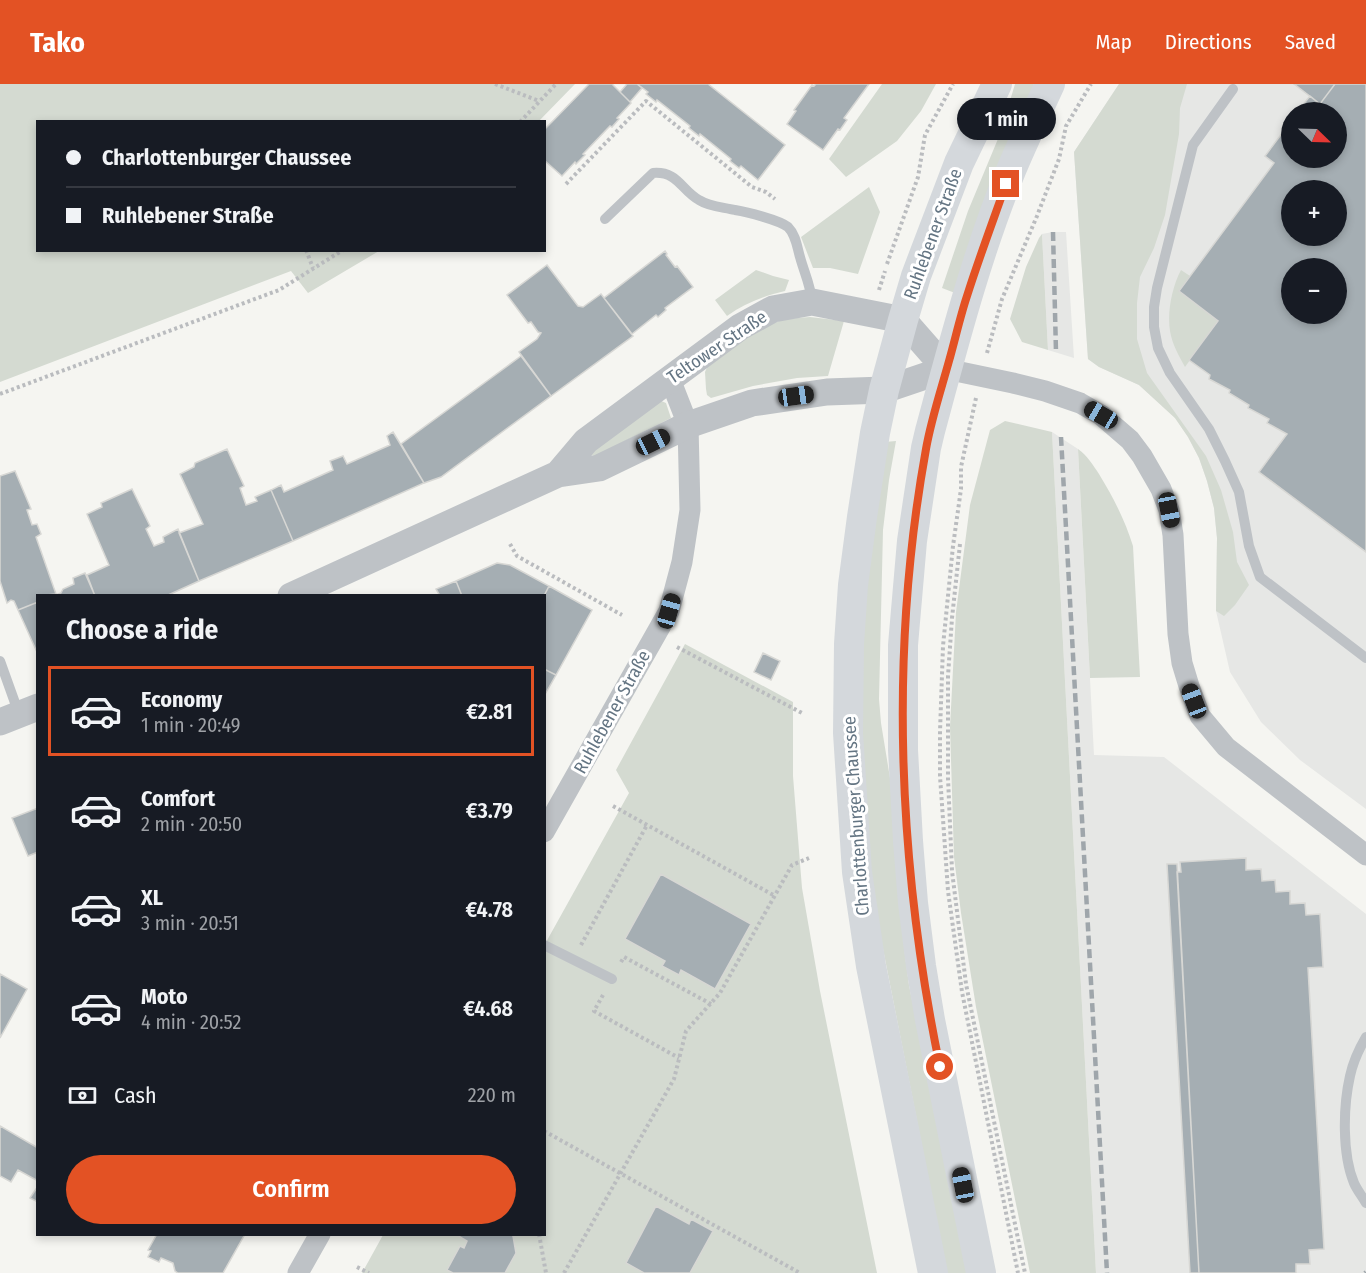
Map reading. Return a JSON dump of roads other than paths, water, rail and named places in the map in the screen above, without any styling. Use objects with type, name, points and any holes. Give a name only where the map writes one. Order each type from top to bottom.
[{"type":"main road","name":"Ruhlebener Straße","points":[[884,390],[916,276],[960,163],[997,84]]},
{"type":"main road","points":[[981,1273],[921,966],[912,893],[903,750],[903,645],[912,541],[926,448],[946,369],[966,298],[994,217],[1012,168],[1050,84]]},
{"type":"main road","name":"Charlottenburger Chaussee","points":[[884,390],[863,507],[853,585],[849,655],[850,783],[857,872],[871,966],[933,1273]]},
{"type":"street","name":"Teltower Straße","points":[[558,474],[586,441],[744,325],[773,309],[812,302],[903,320]]},
{"type":"street","points":[[903,320],[946,369],[1045,391],[1080,403],[1101,415],[1130,440],[1161,489],[1169,510],[1173,535],[1178,634],[1182,663],[1200,716],[1226,747],[1366,855]]},
{"type":"street","name":"Teltower Straße","points":[[295,594],[558,474],[599,468],[688,425],[752,403],[827,392],[884,390],[946,369]]},
{"type":"street","name":"Ruhlebener Straße","points":[[546,828],[669,611],[682,562],[690,510],[688,425],[670,379]]},
{"type":"street","points":[[298,1273],[317,1236]]},
{"type":"lane","points":[[1233,89],[1193,145],[1157,288],[1154,327],[1158,348],[1170,373],[1209,429],[1239,492],[1249,546],[1260,577],[1366,658]]},
{"type":"lane","points":[[604,219],[653,173],[662,172],[670,175],[699,200],[715,207],[734,209],[778,222],[788,228],[796,242],[811,289],[812,302]]},
{"type":"lane","points":[[0,661],[19,714]]},
{"type":"lane","points":[[546,946],[612,979]]},
{"type":"lane","points":[[1366,1037],[1358,1051],[1350,1075],[1346,1111],[1346,1158],[1354,1184],[1366,1203]]},
{"type":"railway","points":[[1053,232],[1056,352]]},
{"type":"railway","points":[[1061,437],[1107,1273]]}]
